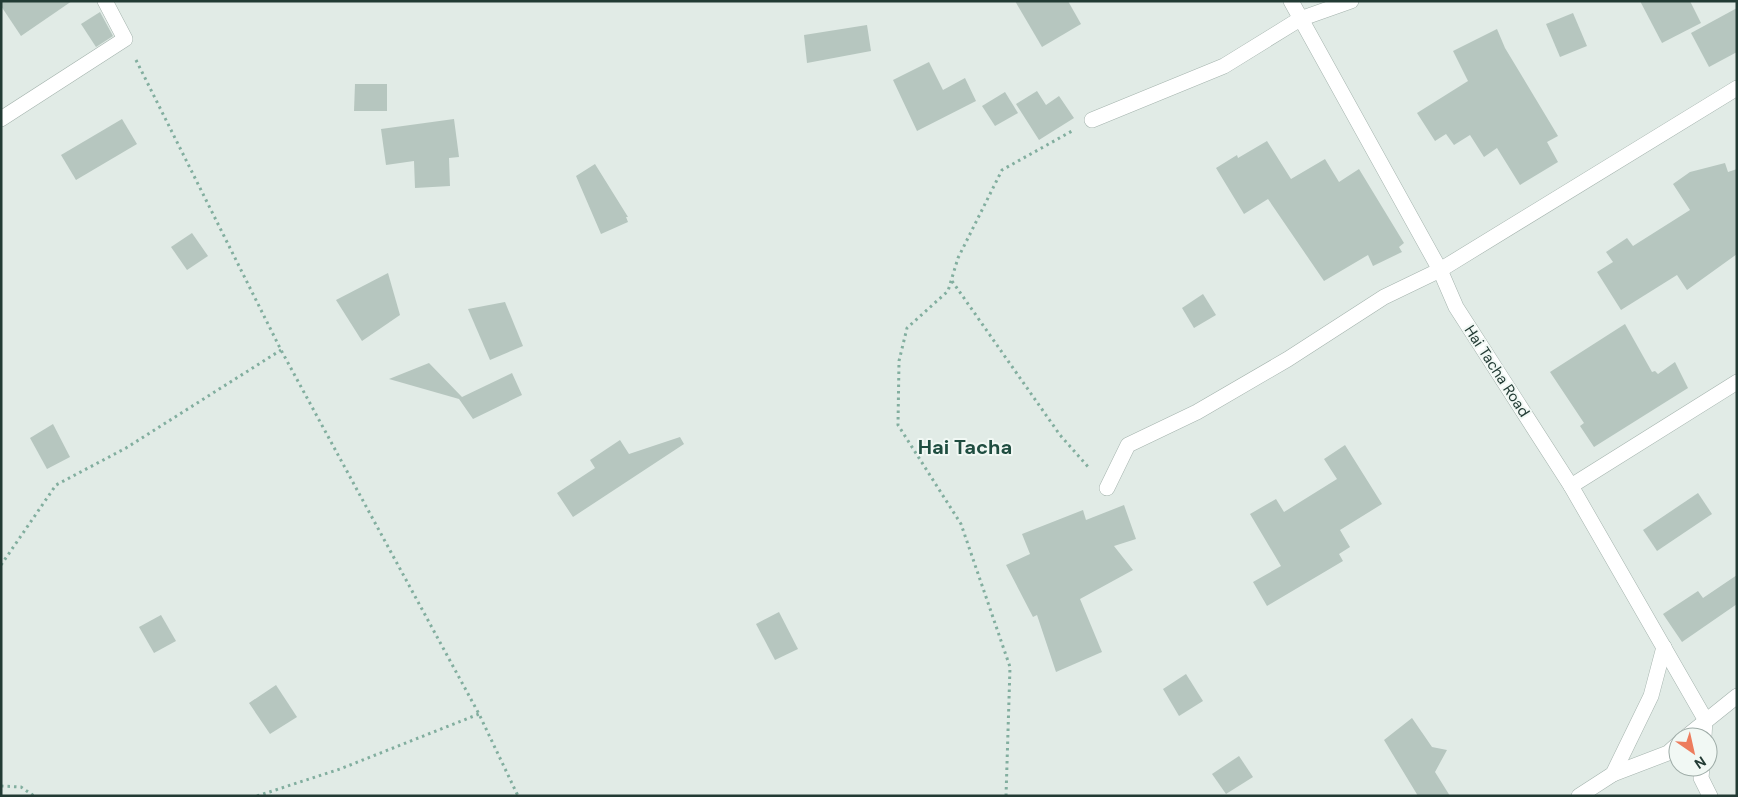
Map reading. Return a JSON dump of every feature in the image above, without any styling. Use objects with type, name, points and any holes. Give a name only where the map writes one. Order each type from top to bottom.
[{"type":"street","points":[[1,119],[125,39],[105,1]]},
{"type":"street","name":"Hai Tacha Road","points":[[1291,1],[1440,270],[1456,307],[1571,486],[1705,719]]},
{"type":"street","points":[[1092,120],[1224,66],[1300,19],[1351,1]]},
{"type":"street","points":[[1107,488],[1128,444],[1198,412],[1288,359],[1384,297],[1440,270],[1737,88]]},
{"type":"street","points":[[1571,486],[1737,382]]},
{"type":"street","points":[[1613,774],[1651,696],[1664,647]]},
{"type":"street","points":[[1697,727],[1737,696]]},
{"type":"street","points":[[1705,719],[1705,727]]},
{"type":"street","points":[[1579,796],[1613,774],[1668,753]]},
{"type":"street","points":[[1701,777],[1710,796]]},
{"type":"path","points":[[125,39],[281,350],[479,714],[518,796]]},
{"type":"path","points":[[1006,796],[1010,667],[961,524],[898,425],[899,361],[907,328],[948,292],[958,258],[1002,170],[1092,120]]},
{"type":"path","points":[[952,280],[1060,435],[1107,488]]},
{"type":"path","points":[[1,565],[56,486],[126,448],[281,350]]},
{"type":"path","points":[[257,796],[340,769],[479,714]]},
{"type":"path","points":[[1,786],[21,787],[34,796]]},
{"type":"building","points":[[1,1],[72,1],[21,36],[1,6]]},
{"type":"building","points":[[1015,1],[1068,1],[1081,24],[1042,47]]},
{"type":"building","points":[[1640,1],[1690,1],[1701,23],[1662,43]]},
{"type":"building","points":[[1737,8],[1737,52],[1709,67],[1691,33]]},
{"type":"building","points":[[100,12],[113,36],[96,47],[81,24]]},
{"type":"building","points":[[1573,13],[1587,46],[1560,57],[1546,24]]},
{"type":"building","points":[[867,25],[871,51],[807,63],[804,35]]},
{"type":"building","points":[[1497,29],[1505,48],[1558,136],[1547,142],[1558,162],[1520,185],[1497,148],[1484,157],[1470,135],[1454,145],[1446,134],[1435,141],[1417,113],[1468,81],[1453,51]]},
{"type":"building","points":[[929,62],[943,90],[965,78],[976,101],[917,131],[893,80]]},
{"type":"building","points":[[355,84],[387,84],[387,111],[354,111]]},
{"type":"building","points":[[1037,91],[1046,105],[1059,96],[1074,118],[1039,140],[1016,104]]},
{"type":"building","points":[[1005,92],[1018,113],[995,126],[982,106]]},
{"type":"building","points":[[122,119],[137,144],[76,180],[61,155]]},
{"type":"building","points":[[454,119],[459,157],[449,158],[450,186],[415,188],[414,161],[386,165],[381,129]]},
{"type":"building","points":[[1267,141],[1291,179],[1325,159],[1339,182],[1359,169],[1404,243],[1399,247],[1402,252],[1373,266],[1368,255],[1324,281],[1268,199],[1244,214],[1216,168],[1237,155],[1238,158]]},
{"type":"building","points":[[1725,163],[1728,172],[1737,169],[1737,254],[1687,290],[1677,275],[1621,310],[1597,272],[1613,262],[1606,252],[1627,238],[1633,246],[1690,210],[1673,184],[1690,172]]},
{"type":"building","points":[[595,164],[628,217],[626,217],[628,222],[601,234],[576,176]]},
{"type":"building","points":[[192,233],[208,256],[187,270],[171,247]]},
{"type":"building","points":[[388,273],[400,315],[362,341],[336,300]]},
{"type":"building","points":[[1203,294],[1216,315],[1194,328],[1182,308]]},
{"type":"building","points":[[505,302],[523,346],[490,360],[468,309]]},
{"type":"building","points":[[1625,324],[1652,372],[1655,371],[1658,374],[1675,362],[1688,388],[1594,447],[1580,426],[1584,423],[1550,372]]},
{"type":"building","points":[[429,363],[462,397],[512,373],[522,395],[473,419],[459,399],[389,379]]},
{"type":"building","points":[[53,424],[70,457],[47,469],[30,438]]},
{"type":"building","points":[[680,437],[684,444],[573,517],[557,493],[595,468],[590,460],[620,440],[629,454]]},
{"type":"building","points":[[1345,445],[1382,504],[1340,530],[1350,547],[1339,554],[1343,561],[1267,606],[1253,582],[1281,566],[1250,514],[1276,499],[1284,512],[1337,479],[1324,459]]},
{"type":"building","points":[[1698,493],[1712,514],[1657,551],[1643,530]]},
{"type":"building","points":[[1124,505],[1136,539],[1114,546],[1133,570],[1080,599],[1102,652],[1056,672],[1037,615],[1033,617],[1006,565],[1030,554],[1022,534],[1083,510],[1086,520]]},
{"type":"building","points":[[1737,575],[1737,604],[1682,642],[1663,614],[1698,591],[1703,598]]},
{"type":"building","points":[[779,612],[798,649],[775,660],[756,624]]},
{"type":"building","points":[[161,615],[176,641],[154,653],[139,627]]},
{"type":"building","points":[[1186,674],[1203,701],[1179,716],[1163,689]]},
{"type":"building","points":[[276,685],[297,717],[270,734],[249,703]]},
{"type":"building","points":[[1412,718],[1432,747],[1447,750],[1435,772],[1450,796],[1418,796],[1384,740]]},
{"type":"building","points":[[1239,756],[1253,777],[1226,794],[1212,774]]},
{"type":"district","name":"Hai Tacha","points":[[965,447]]}]
